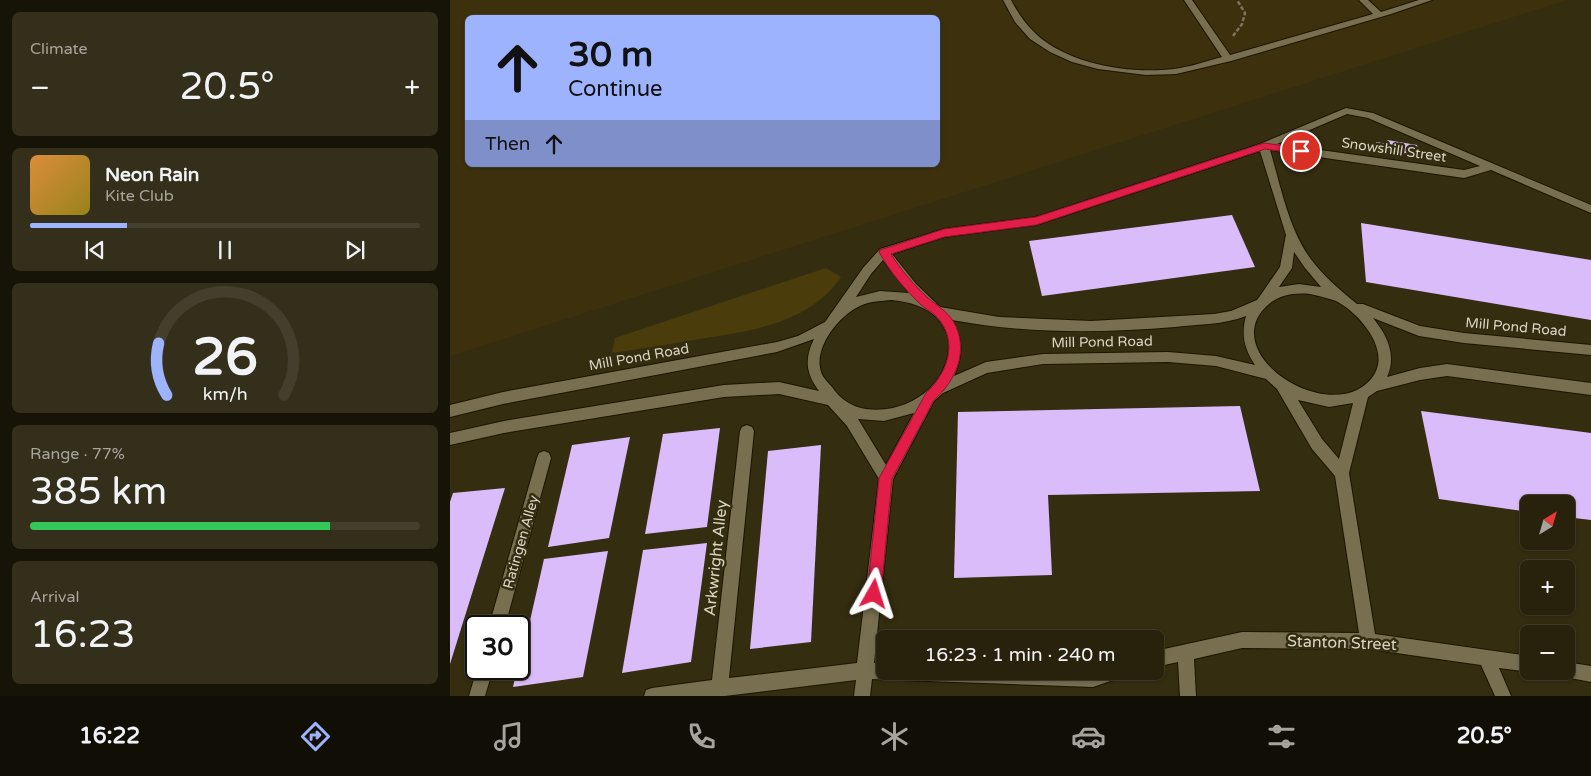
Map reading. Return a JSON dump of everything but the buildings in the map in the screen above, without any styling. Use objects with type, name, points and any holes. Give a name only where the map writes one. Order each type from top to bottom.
[{"type":"street","points":[[1006,0],[1012,16],[1028,34],[1052,49],[1084,63],[1128,72],[1170,72],[1228,59],[1428,0]]},
{"type":"street","points":[[1188,0],[1228,59]]},
{"type":"street","points":[[1363,0],[1379,15]]},
{"type":"street","points":[[839,314],[867,271],[884,252],[944,233],[1036,221],[1264,146],[1346,111],[1370,114],[1490,167],[1591,208]]},
{"type":"street","points":[[1264,146],[1292,234],[1305,259],[1320,278],[1342,300]]},
{"type":"street","name":"Snowshill Street","points":[[1264,146],[1464,174],[1490,167]]},
{"type":"street","points":[[1261,303],[1286,268],[1292,234]]},
{"type":"street","points":[[884,252],[898,273],[925,302]]},
{"type":"street","name":"Mill Pond Road","points":[[938,312],[970,319],[1009,324],[1065,326],[1153,324],[1230,317],[1282,291],[1299,289],[1317,290],[1354,307],[1419,331],[1464,338],[1591,350]]},
{"type":"street","name":"Mill Pond Road","points":[[832,400],[816,374],[814,361],[821,335],[839,314],[854,304],[872,297],[890,295],[909,296],[925,302],[949,324],[954,339],[955,356],[950,372],[935,392]]},
{"type":"street","name":"Mill Pond Road","points":[[1261,303],[1250,320],[1248,335],[1252,351],[1262,367],[1282,385],[1295,393],[1317,400],[1339,402],[1362,394],[1374,386],[1420,374],[1447,370],[1591,389]]},
{"type":"street","name":"Mill Pond Road","points":[[1354,307],[1369,321],[1380,338],[1384,355],[1382,372],[1374,386]]},
{"type":"street","name":"Mill Pond Road","points":[[450,410],[503,398],[777,348],[801,340],[830,325]]},
{"type":"street","name":"Mill Pond Road","points":[[450,439],[504,427],[724,391],[778,388],[832,400],[847,409],[866,415],[886,415],[907,410],[935,392],[986,368],[1043,359],[1168,357],[1216,361],[1269,374]]},
{"type":"street","points":[[1282,385],[1318,444],[1342,473]]},
{"type":"street","points":[[862,696],[886,478],[935,392]]},
{"type":"street","points":[[1362,394],[1342,473],[1368,641]]},
{"type":"street","points":[[832,400],[852,422],[886,478]]},
{"type":"street","name":"Arkwright Alley","points":[[719,692],[747,431]]},
{"type":"street","name":"Ratingen Alley","points":[[500,615],[544,458]]},
{"type":"street","name":"Stanton Street","points":[[1164,657],[1242,640],[1368,641],[1520,663]]},
{"type":"street","points":[[1186,652],[1188,696]]},
{"type":"street","points":[[1486,658],[1503,696]]},
{"type":"street","points":[[652,696],[719,692],[835,673],[876,671]]},
{"type":"street","points":[[1575,671],[1591,674]]},
{"type":"street","points":[[477,696],[482,680]]},
{"type":"path","points":[[1233,36],[1242,24],[1245,13],[1237,0]]},
{"type":"shaded area","points":[[450,0],[1567,0],[450,356]]},
{"type":"shaded area","points":[[826,268],[841,277],[828,293],[795,315],[777,323],[738,333],[612,353],[615,338]]},
{"type":"route","points":[[874,594],[886,478],[930,397],[940,388],[950,372],[955,356],[954,339],[949,324],[898,273],[884,252],[944,233],[1036,221],[1096,203],[1264,146],[1301,151]]}]
